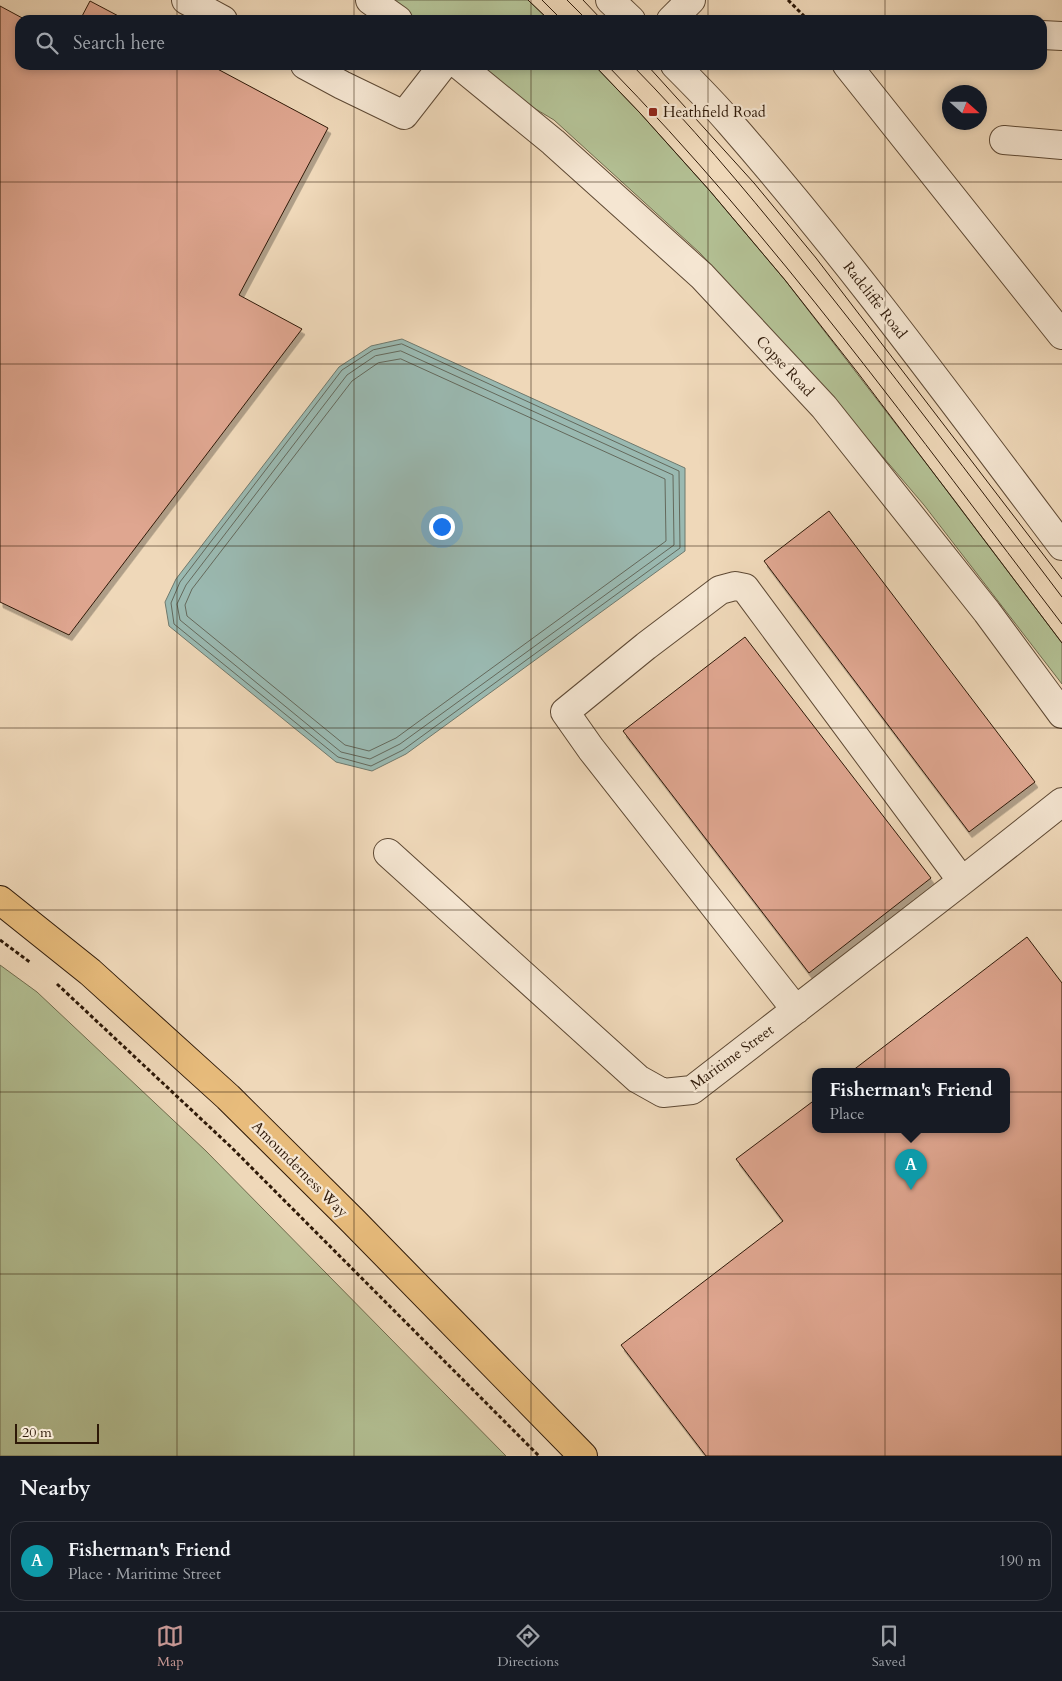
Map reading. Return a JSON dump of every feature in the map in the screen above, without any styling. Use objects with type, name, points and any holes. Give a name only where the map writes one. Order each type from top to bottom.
[{"type":"highway","name":"Amounderness Way","points":[[0,900],[90,972],[228,1097],[353,1221],[583,1456]]},
{"type":"street","points":[[186,0],[214,15]]},
{"type":"street","points":[[370,0],[391,15]]},
{"type":"street","points":[[610,0],[626,15]]},
{"type":"street","points":[[676,15],[691,0]]},
{"type":"street","points":[[1047,35],[1062,36]]},
{"type":"street","points":[[314,70],[404,115],[439,70]]},
{"type":"street","name":"Copse Road","points":[[465,70],[553,142],[702,276],[824,407],[987,612],[1062,714]]},
{"type":"street","name":"Radcliffe Road","points":[[680,70],[729,122],[895,324],[1062,546]]},
{"type":"street","points":[[851,70],[1062,335]]},
{"type":"street","points":[[1004,140],[1062,145]]},
{"type":"street","points":[[796,1010],[597,757],[564,712],[646,646],[720,590],[735,586],[746,588],[962,881]]},
{"type":"street","name":"Maritime Street","points":[[388,853],[638,1079],[664,1093],[692,1090],[1062,802]]},
{"type":"path","points":[[788,0],[803,15]]},
{"type":"path","points":[[0,940],[37,968]]},
{"type":"path","points":[[52,980],[232,1147],[539,1456]]},
{"type":"green space","points":[[370,0],[528,0],[544,15],[391,15]]},
{"type":"green space","points":[[470,70],[599,70],[710,191],[785,280],[952,497],[1062,643],[1062,684],[924,505],[820,383],[700,253],[554,120]]},
{"type":"green space","points":[[0,965],[37,992],[206,1151],[506,1456],[0,1456]]},
{"type":"water","points":[[402,339],[685,468],[685,551],[406,754],[372,771],[336,762],[169,626],[165,602],[176,579],[339,367],[371,346]]},
{"type":"building","points":[[90,1],[117,15],[83,15]]},
{"type":"building","points":[[0,6],[17,15],[15,15],[15,70],[219,70],[328,128],[239,295],[302,329],[69,635],[0,602]]},
{"type":"building","points":[[829,511],[1035,782],[969,832],[764,561]]},
{"type":"building","points":[[745,637],[931,878],[809,973],[623,731]]},
{"type":"building","points":[[1027,937],[1062,983],[1062,1456],[706,1456],[621,1345],[783,1221],[736,1159],[812,1102],[812,1133],[1010,1133],[1010,1068],[856,1068]]},
{"type":"tram line","points":[[528,0],[544,15]]},
{"type":"tram line","points":[[542,0],[557,15]]},
{"type":"tram line","points":[[567,0],[582,15]]},
{"type":"tram line","points":[[583,0],[597,15]]},
{"type":"tram line","points":[[599,70],[710,191],[785,280],[858,373],[1062,643]]},
{"type":"tram line","points":[[612,70],[728,198],[843,337],[1062,624]]},
{"type":"tram line","points":[[637,70],[715,156],[794,250],[896,379],[1062,597]]},
{"type":"tram line","points":[[652,70],[754,183],[816,258],[1062,579]]},
{"type":"place","name":"Heathfield Road","points":[[653,112]]},
{"type":"place","name":"Fisherman's Friend","points":[[911,1190]]}]
